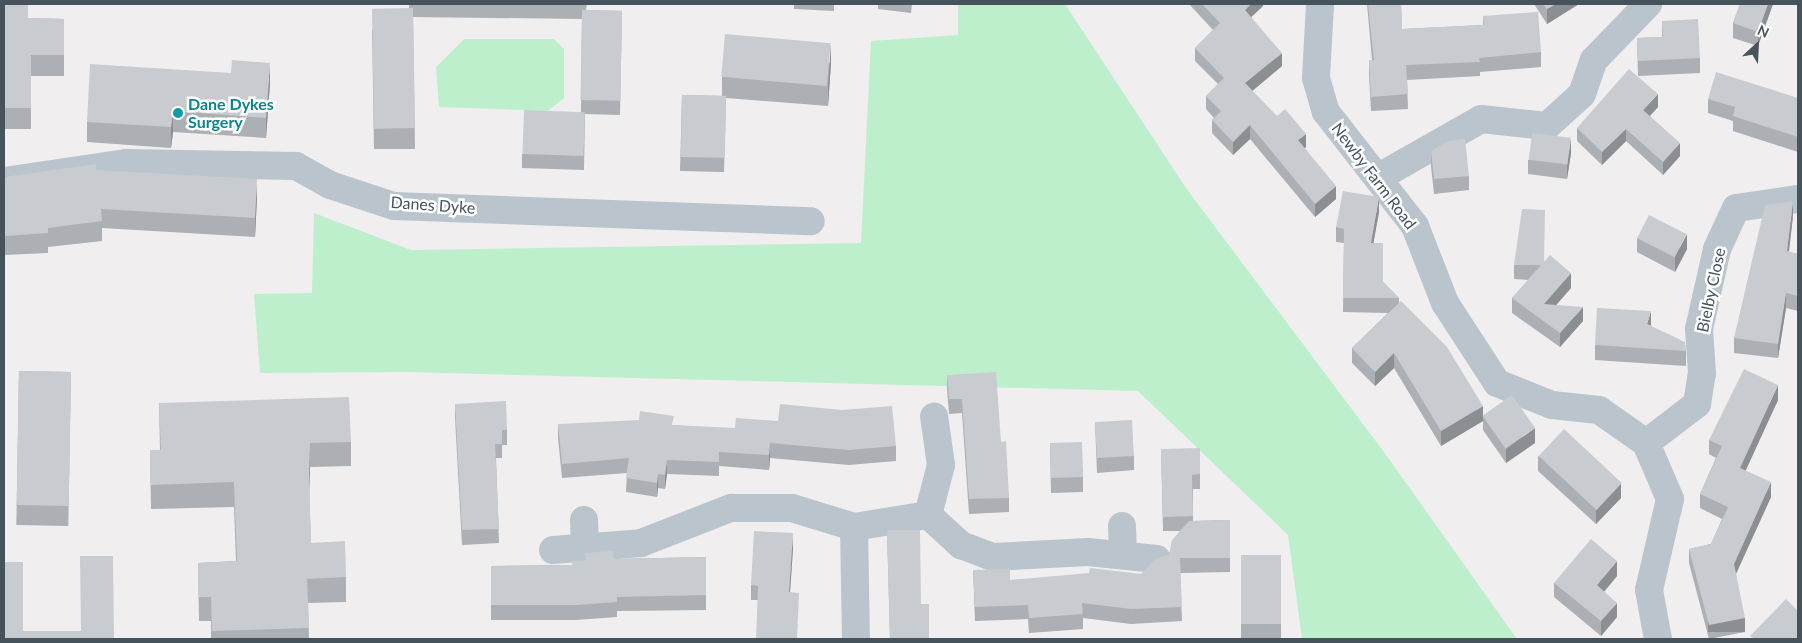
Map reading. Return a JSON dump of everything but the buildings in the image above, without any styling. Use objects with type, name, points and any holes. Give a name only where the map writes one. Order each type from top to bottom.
[{"type":"street","name":"Newby Farm Road","points":[[1320,4],[1316,78],[1326,112],[1378,176],[1415,226],[1445,302],[1497,383],[1552,405],[1599,410],[1646,443]]},
{"type":"street","points":[[1378,176],[1481,119],[1547,126],[1582,94],[1594,60],[1648,4]]},
{"type":"street","name":"Danes Dyke","points":[[4,181],[126,163],[296,166],[330,184],[394,206],[811,221]]},
{"type":"street","name":"Bielby Close","points":[[1646,443],[1697,404],[1702,373],[1699,329],[1717,249],[1736,208],[1798,199]]},
{"type":"street","points":[[928,515],[941,465],[934,416]]},
{"type":"street","points":[[1646,443],[1670,499],[1649,590],[1658,639]]},
{"type":"street","points":[[554,550],[641,543],[731,508],[792,508],[854,527],[928,515]]},
{"type":"street","points":[[928,515],[961,545],[993,558],[1122,539],[1156,559]]},
{"type":"street","points":[[584,520],[585,548]]},
{"type":"street","points":[[854,527],[856,639]]},
{"type":"green space","points":[[958,4],[1065,4],[1186,188],[1384,452],[1517,639],[1302,639],[1288,535],[1138,391],[407,372],[260,373],[254,294],[312,293],[314,213],[411,250],[861,243],[871,41],[958,35]]},
{"type":"green space","points":[[464,39],[554,39],[564,49],[564,98],[548,111],[439,107],[436,67]]},
{"type":"place","name":"Dane Dykes Surgery","points":[[178,113]]}]
